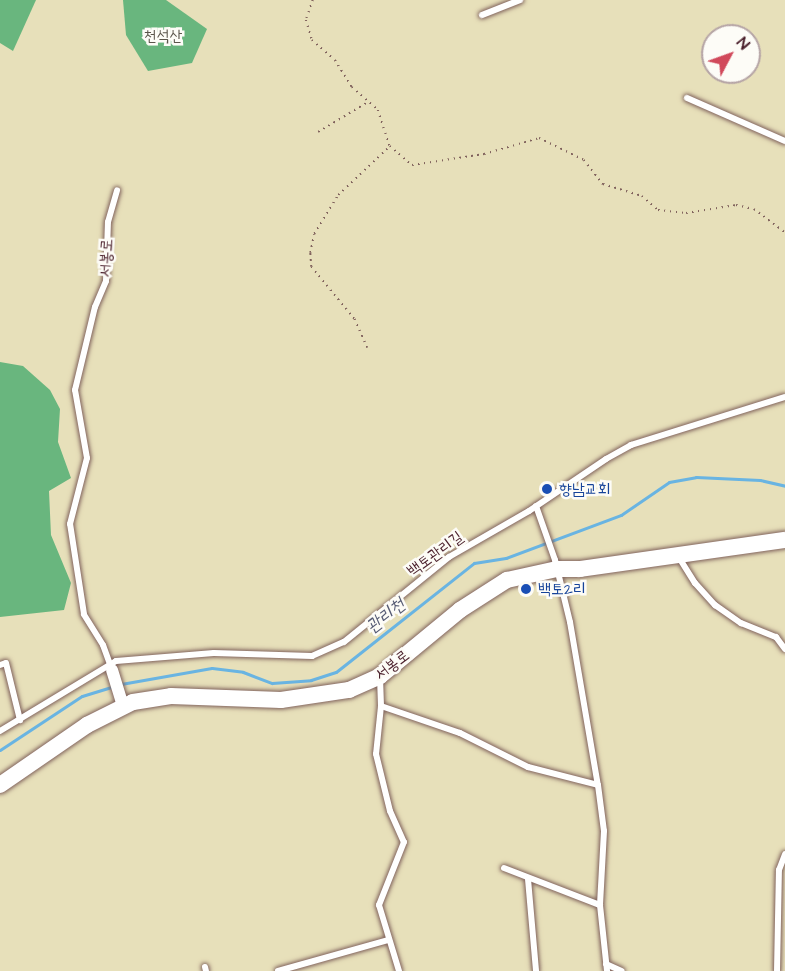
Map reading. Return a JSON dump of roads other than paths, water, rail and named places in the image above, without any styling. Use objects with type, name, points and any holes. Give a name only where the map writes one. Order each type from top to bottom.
[{"type":"main road","name":"서봉로","points":[[0,785],[87,725],[123,707],[171,696],[281,700],[332,695],[380,676],[484,592],[507,580],[556,564],[678,556],[785,540]]},
{"type":"street","points":[[111,667],[123,707]]},
{"type":"lane","points":[[482,15],[520,0]]},
{"type":"lane","points":[[687,98],[785,141]]},
{"type":"lane","name":"서봉로","points":[[111,667],[103,645],[84,614],[69,524],[87,458],[75,390],[95,307],[106,281],[108,222],[117,190]]},
{"type":"lane","name":"백토관리길","points":[[0,731],[111,667],[214,653],[312,656],[344,642],[449,557],[536,506],[631,445],[785,398]]},
{"type":"lane","points":[[536,506],[548,534],[556,564],[598,785],[604,831],[600,904],[606,967],[622,971]]},
{"type":"lane","points":[[678,556],[695,583],[715,605],[741,623],[776,637],[785,649]]},
{"type":"lane","points":[[0,665],[6,663],[20,720]]},
{"type":"lane","points":[[380,676],[381,706],[376,754],[390,811],[404,842],[379,905],[399,971]]},
{"type":"lane","points":[[381,706],[460,733],[528,767],[598,785]]},
{"type":"lane","points":[[777,971],[779,870],[785,854]]},
{"type":"lane","points":[[504,868],[528,879],[600,904]]},
{"type":"lane","points":[[528,879],[536,971]]},
{"type":"lane","points":[[278,971],[388,940]]},
{"type":"waterway","name":"관리천","points":[[121,684],[212,668],[243,672],[272,683],[311,680],[336,672],[474,563],[506,558],[621,515],[669,482],[696,477],[760,480],[785,486]]},
{"type":"waterway","name":"관리천","points":[[0,750],[82,696],[114,686]]},
{"type":"place","name":"향남교회","points":[[547,489]]},
{"type":"place","name":"백토2리","points":[[526,589]]},
{"type":"park label","name":"천석산","points":[[163,36]]}]
